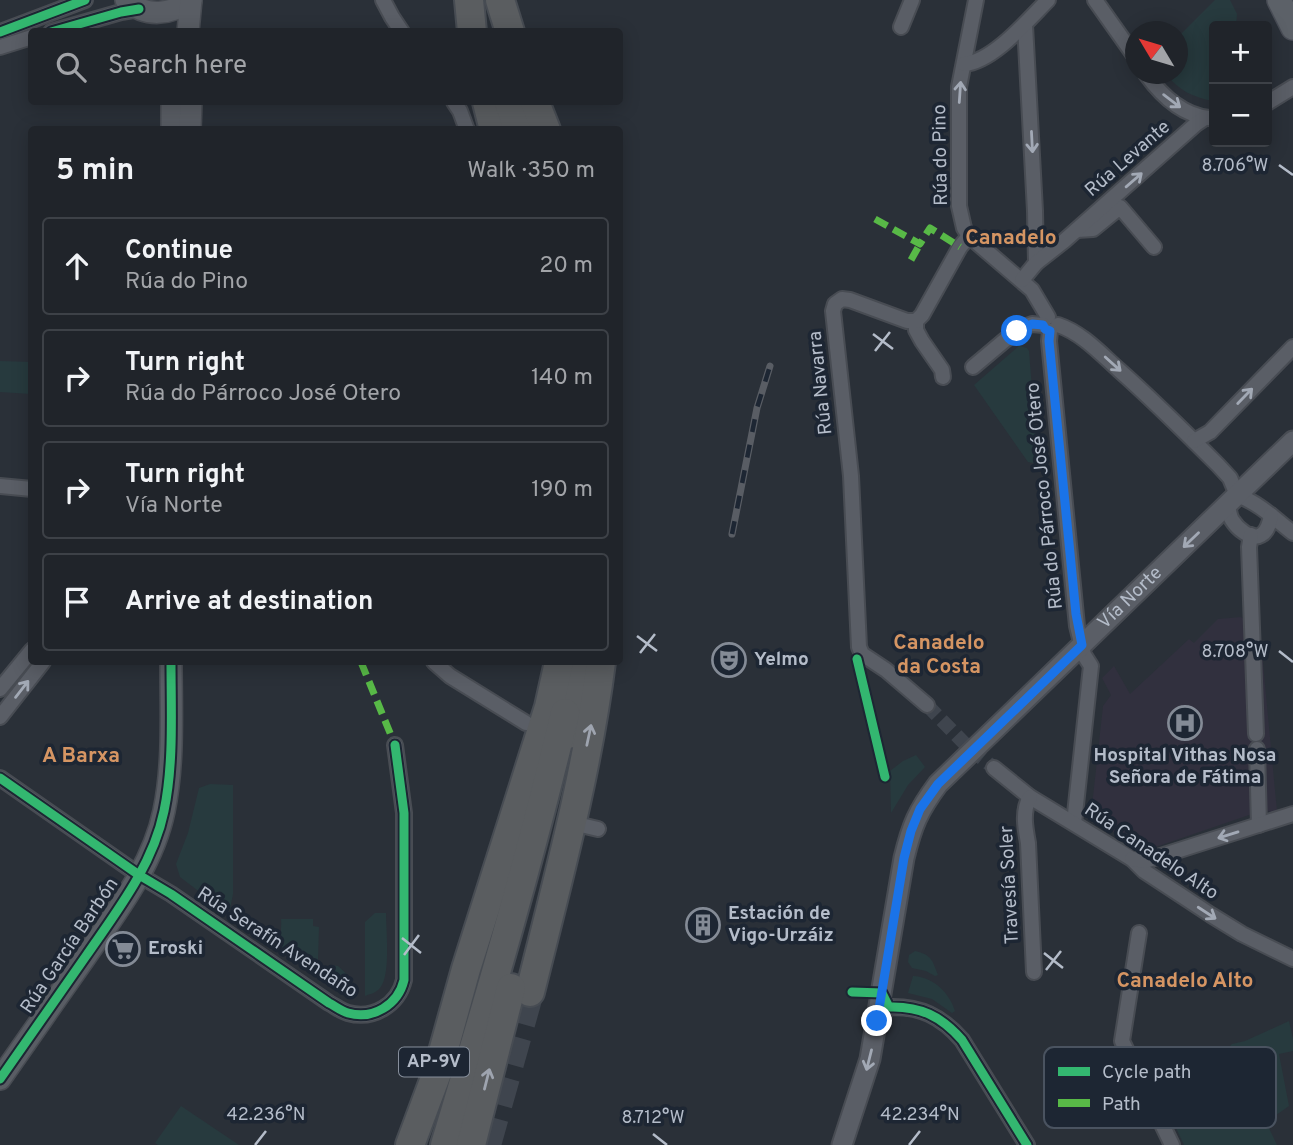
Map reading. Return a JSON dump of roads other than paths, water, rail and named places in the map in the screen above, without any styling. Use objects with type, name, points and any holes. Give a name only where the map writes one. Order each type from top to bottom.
[{"type":"highway","points":[[469,0],[472,28]]},
{"type":"highway","points":[[493,0],[495,28]]},
{"type":"highway","points":[[500,0],[509,28]]},
{"type":"highway","points":[[488,105],[493,126]]},
{"type":"highway","points":[[510,105],[516,126]]},
{"type":"highway","points":[[536,105],[544,126]]},
{"type":"highway","points":[[410,1145],[438,1070],[466,969],[549,707],[558,665]]},
{"type":"highway","points":[[430,1145],[525,837],[563,695],[567,665]]},
{"type":"highway","points":[[445,1145],[538,826],[577,665]]},
{"type":"highway","points":[[471,1145],[547,851],[565,763],[578,665]]},
{"type":"highway","points":[[530,992],[575,822],[601,665]]},
{"type":"highway","name":"AP-9V","points":[[402,1145],[458,1000]]},
{"type":"main road","points":[[140,7],[168,12],[181,8],[191,0]]},
{"type":"main road","points":[[188,28],[191,0]]},
{"type":"main road","points":[[1279,0],[1293,28]]},
{"type":"main road","points":[[140,7],[165,24],[166,28]]},
{"type":"main road","points":[[172,105],[172,126]]},
{"type":"main road","points":[[190,126],[191,105]]},
{"type":"main road","name":"Rúa García Barbón","points":[[0,1079],[124,901],[139,876],[158,832],[167,792],[171,665]]},
{"type":"street","points":[[0,32],[85,0]]},
{"type":"street","points":[[383,0],[399,28]]},
{"type":"street","points":[[901,27],[912,0]]},
{"type":"street","name":"Rúa do Pino","points":[[969,236],[964,228],[960,206],[959,88],[976,0]]},
{"type":"street","points":[[964,64],[981,60],[1025,25],[1048,0]]},
{"type":"street","points":[[1096,0],[1125,42]]},
{"type":"street","points":[[65,28],[140,7]]},
{"type":"street","points":[[1025,25],[1036,263]]},
{"type":"street","points":[[0,47],[28,38]]},
{"type":"street","points":[[1154,84],[1170,100],[1195,115],[1209,118]]},
{"type":"street","points":[[1272,100],[1293,87]]},
{"type":"street","points":[[456,105],[466,126]]},
{"type":"street","name":"Rúa Levante","points":[[1022,280],[1036,263],[1060,245],[1196,124],[1209,118]]},
{"type":"street","name":"Rúa Levante","points":[[1077,230],[1093,229],[1120,207],[1154,247]]},
{"type":"street","points":[[1036,235],[1043,243],[1060,245]]},
{"type":"street","points":[[943,377],[942,370],[916,330],[916,321],[969,236],[1032,290],[1050,324]]},
{"type":"street","name":"Rúa Navarra","points":[[916,321],[907,321],[842,299],[835,304],[833,311],[851,476],[859,647],[862,654],[886,670],[927,705]]},
{"type":"street","points":[[973,366],[1017,331],[1032,324],[1050,324],[1071,329],[1195,441],[1230,478],[1232,520],[1245,533],[1257,537],[1261,535],[1269,524],[1271,515]]},
{"type":"street","name":"Rúa do Párroco José Otero","points":[[1050,324],[1049,341],[1077,626],[1084,655],[1091,666],[1074,822]]},
{"type":"street","points":[[1195,441],[1210,432],[1293,347]]},
{"type":"street","name":"Vía Norte","points":[[842,1145],[870,1059],[883,1007],[904,858],[920,809],[938,784],[1293,441]]},
{"type":"street","points":[[0,486],[28,489]]},
{"type":"street","points":[[1233,499],[1248,499],[1293,533]]},
{"type":"street","points":[[1251,535],[1249,547],[1256,734]]},
{"type":"street","points":[[0,689],[28,655]]},
{"type":"street","points":[[0,717],[41,665]]},
{"type":"street","points":[[437,665],[450,676],[526,723]]},
{"type":"street","name":"Rúa Serafín Avendaño","points":[[0,778],[139,876],[171,894],[337,1008],[356,1014],[377,1012],[387,1007],[402,988],[404,980],[404,813],[395,745]]},
{"type":"street","points":[[1257,749],[1259,825]]},
{"type":"street","name":"Rúa Canadelo Alto","points":[[994,768],[1030,797],[1132,859],[1153,877],[1211,915],[1293,959]]},
{"type":"street","name":"Travesía Soler","points":[[1030,797],[1025,806],[1025,825],[1034,972]]},
{"type":"street","points":[[1132,859],[1145,861],[1293,814]]},
{"type":"street","points":[[575,822],[598,829]]},
{"type":"street","points":[[1153,877],[1151,871],[1160,856]]},
{"type":"street","points":[[1125,1047],[1122,1041],[1139,933]]},
{"type":"street","points":[[883,1007],[918,1009],[953,1029],[1027,1145]]},
{"type":"street","points":[[1164,1128],[1172,1145]]},
{"type":"tunnel","points":[[927,705],[967,746],[994,768]]},
{"type":"tunnel","points":[[487,1145],[530,992]]},
{"type":"railway","points":[[732,534],[757,408],[770,366]]},
{"type":"place","name":"Yelmo","points":[[729,660]]},
{"type":"place","name":"Hospital Vithas Nosa Señora de Fátima","points":[[1185,723]]},
{"type":"place","name":"Estación de Vigo-Urzáiz","points":[[703,925]]},
{"type":"place","name":"Eroski","points":[[123,949]]},
{"type":"district","name":"Canadelo","points":[[1011,238]]},
{"type":"district","name":"Canadelo da Costa","points":[[939,655]]},
{"type":"district","name":"A Barxa","points":[[81,756]]},
{"type":"district","name":"Canadelo Alto","points":[[1185,981]]}]
